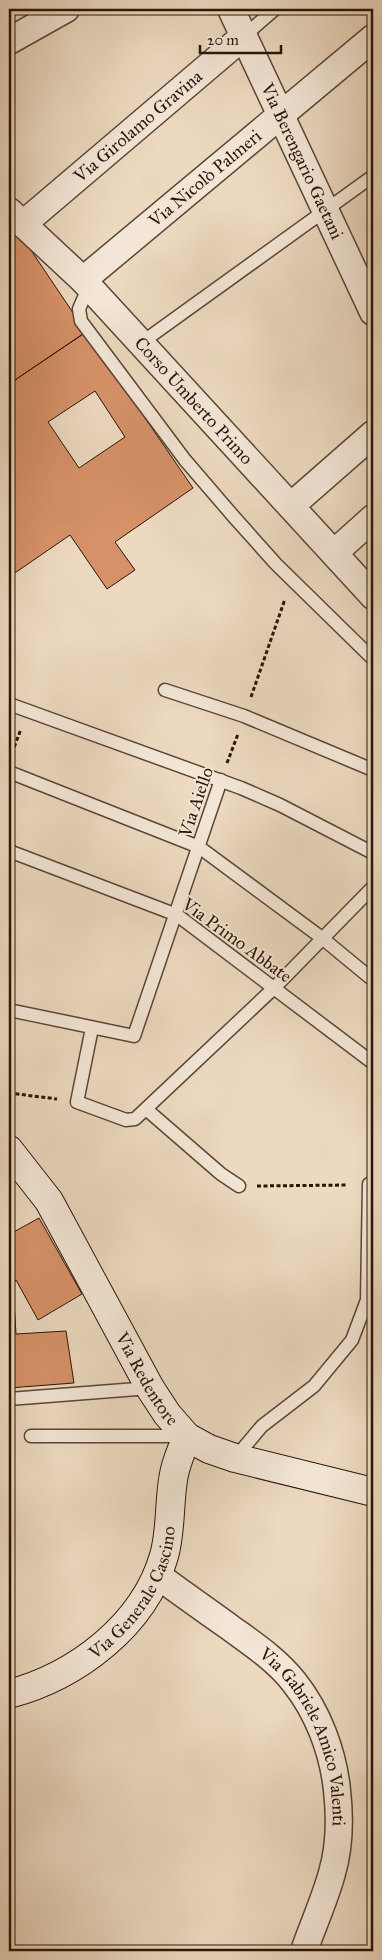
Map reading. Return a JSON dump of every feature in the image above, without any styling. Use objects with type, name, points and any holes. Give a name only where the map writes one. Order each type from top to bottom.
[{"type":"street","points":[[9,41],[66,9]]},
{"type":"street","name":"Via Berengario Gaetani","points":[[231,9],[373,309]]},
{"type":"street","name":"Via Girolamo Gravina","points":[[16,218],[244,36]]},
{"type":"street","name":"Via Nicolò Palmeri","points":[[86,283],[373,38]]},
{"type":"street","name":"Corso Umberto Primo","points":[[16,218],[86,283],[373,596]]},
{"type":"street","points":[[292,506],[373,434]]},
{"type":"street","points":[[334,553],[373,518]]},
{"type":"street","name":"Via Redentore","points":[[9,1150],[48,1200],[150,1388],[167,1414],[187,1436],[209,1449],[235,1458],[373,1492]]},
{"type":"street","name":"Via Generale Cascino","points":[[9,1694],[26,1689],[62,1672],[94,1653],[128,1620],[150,1591],[165,1554],[176,1464],[187,1436]]},
{"type":"street","name":"Via Gabriele Amico Valenti","points":[[157,1575],[260,1649],[278,1665],[295,1682],[309,1704],[323,1733],[336,1779],[339,1807],[337,1846],[333,1872],[304,1951]]},
{"type":"lane","name":"Via Girolamo Gravina","points":[[244,36],[275,9]]},
{"type":"lane","points":[[141,343],[373,176]]},
{"type":"lane","points":[[86,283],[79,309],[81,321],[185,460],[292,580],[373,659]]},
{"type":"lane","points":[[165,690],[244,716],[373,770]]},
{"type":"lane","points":[[9,704],[221,780],[280,805],[373,854]]},
{"type":"lane","points":[[9,772],[199,847],[322,938],[373,980]]},
{"type":"lane","name":"Via Aiello","points":[[92,1028],[134,1036],[177,915],[221,780]]},
{"type":"lane","name":"Via Primo Abbate","points":[[9,851],[177,915],[373,1063]]},
{"type":"lane","points":[[9,1010],[92,1028],[77,1102],[126,1120],[135,1119],[274,988],[373,887]]},
{"type":"lane","points":[[146,1109],[221,1174],[239,1186]]},
{"type":"lane","points":[[235,1458],[262,1426],[314,1386],[352,1340],[367,1300],[369,1184]]},
{"type":"lane","points":[[9,1399],[150,1388]]},
{"type":"lane","points":[[31,1436],[187,1436]]},
{"type":"path","name":"Via Aiello","points":[[221,780],[292,580]]},
{"type":"path","points":[[12,755],[28,711]]},
{"type":"path","points":[[9,1093],[77,1102]]},
{"type":"path","points":[[239,1186],[369,1184]]},
{"type":"building","points":[[18,231],[86,332],[9,384],[9,237]]},
{"type":"building","points":[[86,332],[193,488],[115,542],[135,570],[107,589],[70,535],[9,577],[9,384]],"holes":[[[95,391],[125,437],[79,468],[48,422]]]},
{"type":"building","points":[[9,1209],[10,1234],[39,1218],[82,1294],[38,1320],[16,1280],[13,1284],[16,1334],[66,1331],[74,1383],[9,1388]]}]
